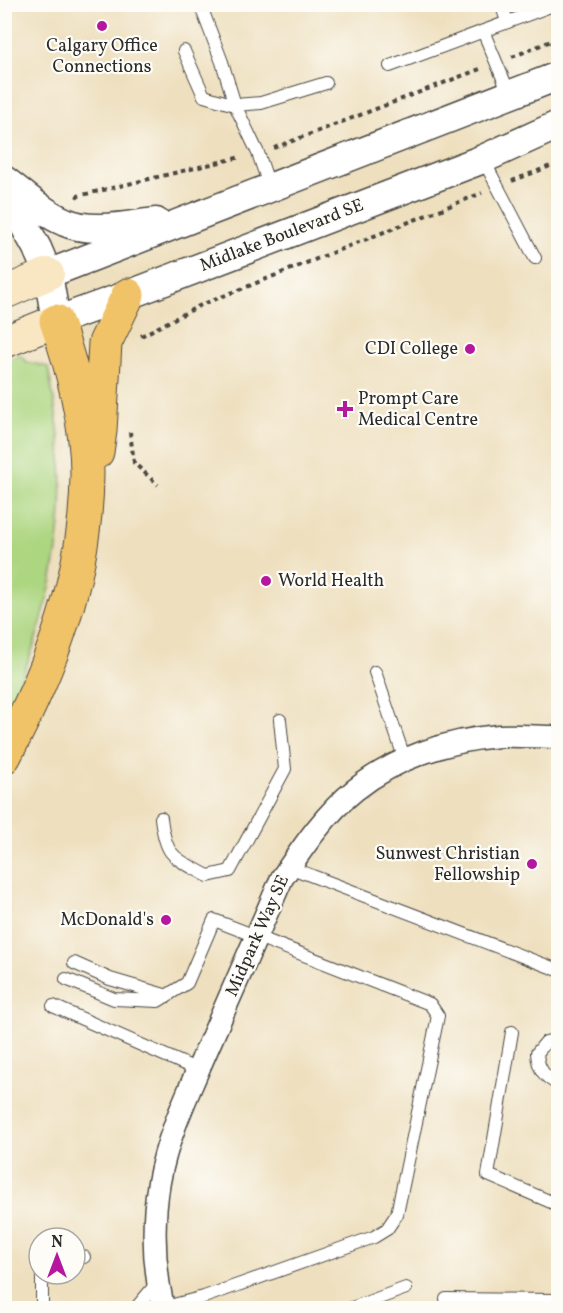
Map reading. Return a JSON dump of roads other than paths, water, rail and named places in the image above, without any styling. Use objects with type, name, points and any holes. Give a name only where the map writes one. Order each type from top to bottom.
[{"type":"highway","points":[[87,472],[99,449],[105,343],[128,295]]},
{"type":"highway","points":[[4,757],[37,692],[59,635],[68,604],[83,525],[87,472],[81,422],[67,351],[56,321]]},
{"type":"main road","name":"Midlake Boulevard SE","points":[[4,342],[56,321]]},
{"type":"street","points":[[28,283],[558,76]]},
{"type":"street","name":"Midlake Boulevard SE","points":[[56,321],[483,159],[552,129]]},
{"type":"street","points":[[4,180],[68,224],[95,228],[194,219]]},
{"type":"street","points":[[4,189],[37,248],[28,283]]},
{"type":"street","points":[[4,228],[28,283],[56,321]]},
{"type":"street","name":"Midpark Way SE","points":[[163,1308],[158,1283],[155,1227],[159,1181],[178,1117],[256,936],[289,867],[324,821],[355,790],[405,760],[463,741],[500,736],[558,737]]},
{"type":"lane","points":[[200,4],[235,105],[258,153],[270,188]]},
{"type":"lane","points":[[501,4],[507,21]]},
{"type":"lane","points":[[390,66],[556,4]]},
{"type":"lane","points":[[483,31],[510,95]]},
{"type":"lane","points":[[184,51],[204,96],[235,105],[261,103],[326,83]]},
{"type":"lane","points":[[483,159],[535,258]]},
{"type":"lane","points":[[375,672],[405,760]]},
{"type":"lane","points":[[161,818],[164,841],[174,857],[208,876],[230,871],[285,769],[280,720]]},
{"type":"lane","points":[[289,867],[558,970]]},
{"type":"lane","points":[[66,979],[114,999],[158,1001],[187,983],[214,920],[430,1004],[438,1016],[397,1214],[387,1229],[374,1237],[204,1297],[163,1308]]},
{"type":"lane","points":[[74,963],[111,979],[168,996]]},
{"type":"lane","points":[[53,1006],[198,1070]]},
{"type":"lane","points":[[512,1032],[488,1175],[558,1205]]},
{"type":"lane","points":[[558,1039],[546,1042],[537,1053],[538,1068],[548,1079],[558,1084]]},
{"type":"lane","points":[[136,1308],[158,1283]]},
{"type":"lane","points":[[42,1286],[42,1308]]},
{"type":"lane","points":[[352,1308],[406,1288]]},
{"type":"lane","points":[[446,1299],[558,1300]]},
{"type":"place","name":"Calgary Office Connections","points":[[102,26]]},
{"type":"place","name":"CDI College","points":[[470,349]]},
{"type":"place","name":"Prompt Care Medical Centre","points":[[345,409]]},
{"type":"place","name":"World Health","points":[[266,581]]},
{"type":"place","name":"Sunwest Christian Fellowship","points":[[532,864]]},
{"type":"place","name":"McDonald's","points":[[166,920]]}]
